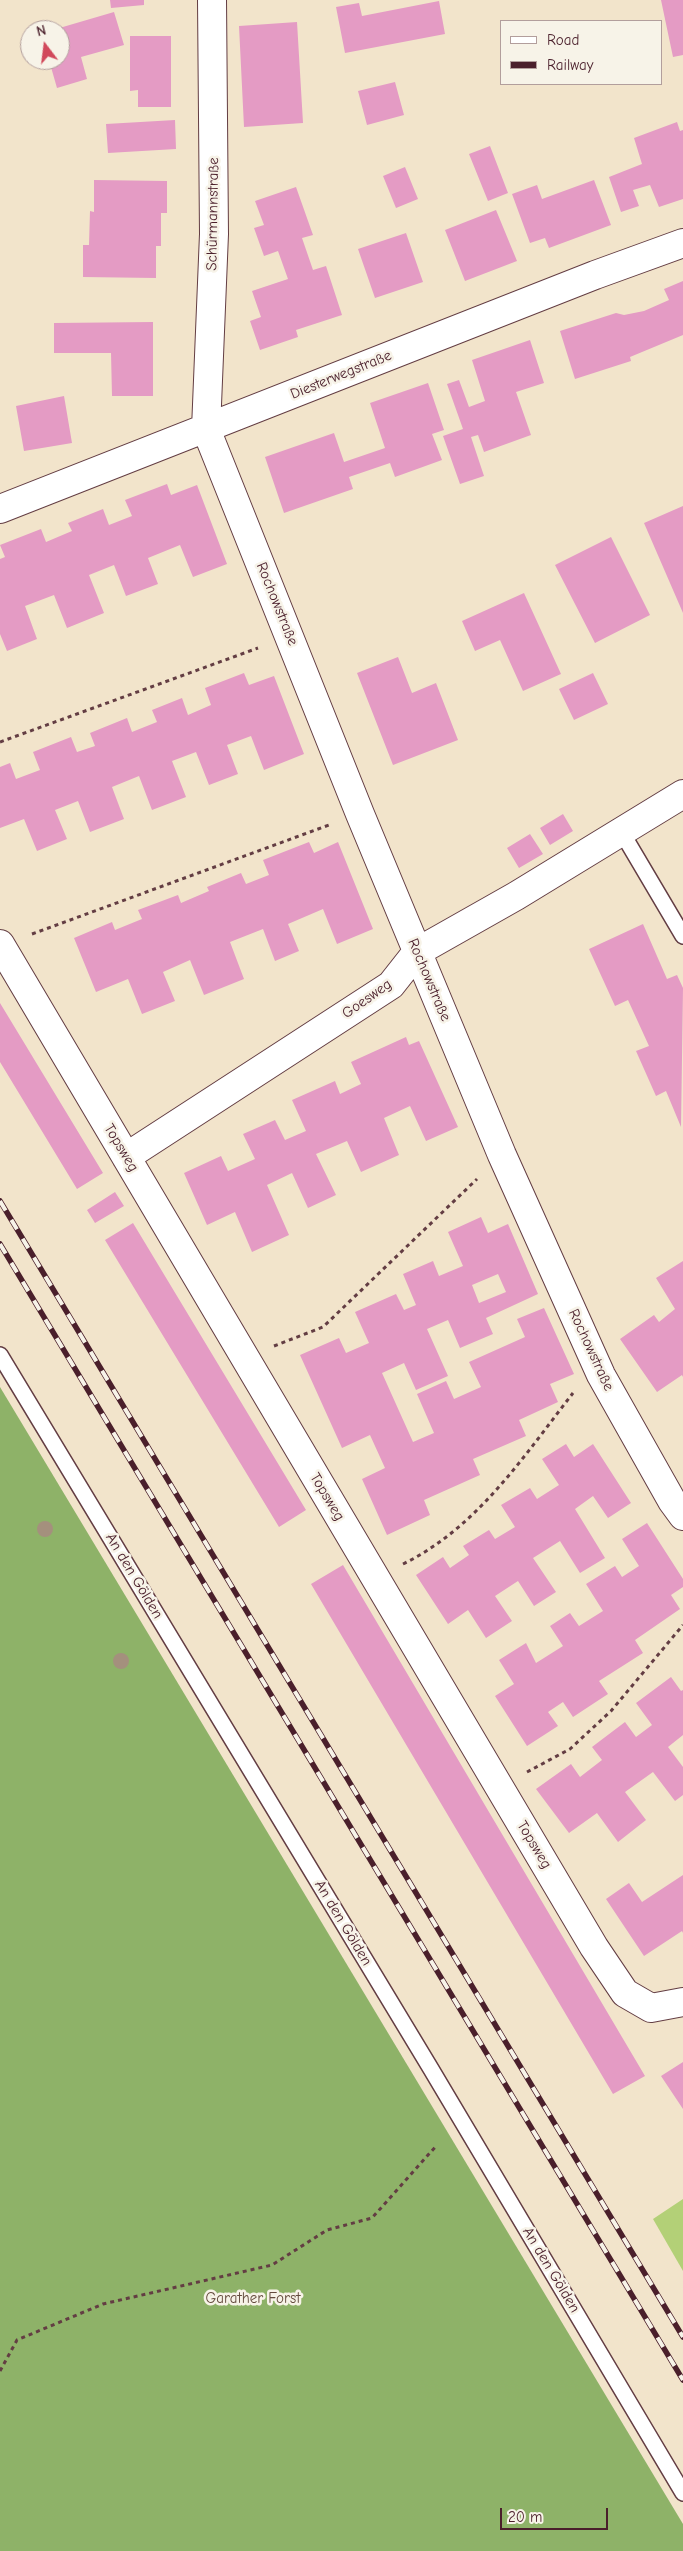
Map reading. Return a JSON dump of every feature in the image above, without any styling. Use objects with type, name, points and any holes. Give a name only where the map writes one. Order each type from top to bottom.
[{"type":"street","name":"Schürmannstraße","points":[[206,428],[214,234],[212,0]]},
{"type":"street","name":"Diesterwegstraße","points":[[0,509],[595,275],[683,243]]},
{"type":"street","name":"Rochowstraße","points":[[206,428],[417,952],[506,1164],[601,1375],[679,1503]]},
{"type":"street","name":"Goesweg","points":[[126,1157],[391,985],[417,952],[516,896],[683,794]]},
{"type":"street","name":"Topsweg","points":[[0,944],[574,1913],[624,1993],[651,2008],[683,2002]]},
{"type":"lane","points":[[620,832],[683,936]]},
{"type":"lane","name":"An den Gölden","points":[[0,1355],[431,2069],[683,2493]]},
{"type":"path","points":[[0,742],[262,647]]},
{"type":"path","points":[[29,935],[330,825]]},
{"type":"path","points":[[269,1348],[323,1327],[481,1175]]},
{"type":"path","points":[[398,1566],[429,1551],[489,1500],[577,1389]]},
{"type":"path","points":[[522,1775],[570,1750],[611,1711],[683,1625]]},
{"type":"path","points":[[0,2371],[17,2340],[103,2304],[272,2265],[327,2230],[372,2218],[437,2144]]},
{"type":"green space","name":"Garather Forst","points":[[0,1387],[683,2524],[683,2551],[0,2551]]},
{"type":"green space","points":[[683,2199],[683,2271],[653,2219]]},
{"type":"building","points":[[110,0],[144,0],[144,5],[111,8]]},
{"type":"building","points":[[661,0],[683,0],[683,55],[673,57]]},
{"type":"building","points":[[439,1],[445,34],[345,53],[336,7],[359,3],[362,16]]},
{"type":"building","points":[[114,12],[124,45],[81,57],[87,79],[57,88],[52,70],[70,70],[70,25]]},
{"type":"building","points":[[297,22],[303,123],[244,127],[239,26]]},
{"type":"building","points":[[130,36],[171,36],[171,107],[138,107],[138,90],[130,91]]},
{"type":"building","points":[[395,82],[404,115],[367,125],[358,91]]},
{"type":"building","points":[[175,120],[176,149],[108,153],[106,124]]},
{"type":"building","points":[[677,122],[680,131],[683,130],[683,199],[659,207],[650,185],[633,190],[639,206],[621,212],[609,177],[642,164],[634,138]]},
{"type":"building","points":[[490,146],[508,193],[488,201],[469,154]]},
{"type":"building","points":[[405,167],[418,199],[396,208],[383,176]]},
{"type":"building","points":[[94,180],[167,181],[167,213],[161,213],[161,246],[156,246],[156,278],[83,277],[83,245],[89,245],[90,211],[94,212]]},
{"type":"building","points":[[594,180],[611,225],[549,248],[545,238],[530,243],[512,194],[537,185],[542,199]]},
{"type":"building","points":[[296,187],[313,235],[302,238],[313,270],[326,266],[342,315],[296,330],[298,337],[260,350],[250,321],[261,317],[252,291],[288,279],[278,251],[264,256],[254,228],[264,225],[255,201]]},
{"type":"building","points":[[496,210],[517,261],[465,281],[445,230]]},
{"type":"building","points":[[406,233],[423,282],[375,298],[358,249]]},
{"type":"building","points":[[683,281],[683,335],[630,357],[631,361],[575,379],[560,331],[616,313],[624,315],[644,311],[669,300],[664,289]]},
{"type":"building","points":[[153,322],[153,396],[112,396],[111,353],[54,353],[54,323]]},
{"type":"building","points":[[530,340],[544,383],[516,392],[531,435],[484,452],[478,435],[471,437],[484,476],[460,484],[443,436],[463,429],[447,384],[459,380],[469,407],[485,401],[472,360]]},
{"type":"building","points":[[428,383],[444,430],[432,434],[442,460],[395,477],[390,463],[349,477],[353,489],[284,513],[265,457],[334,433],[344,462],[385,448],[370,403]]},
{"type":"building","points":[[64,396],[72,443],[24,451],[16,406]]},
{"type":"building","points":[[167,484],[171,495],[197,485],[227,564],[193,577],[180,545],[148,558],[158,584],[126,596],[114,565],[89,575],[104,613],[67,628],[54,595],[25,606],[37,639],[7,651],[0,634],[0,559],[5,557],[0,545],[41,529],[46,542],[72,531],[68,523],[103,509],[109,525],[132,516],[125,500]]},
{"type":"building","points":[[683,506],[683,613],[644,523]]},
{"type":"building","points":[[611,537],[650,615],[595,643],[555,565]]},
{"type":"building","points":[[524,593],[561,674],[523,691],[500,640],[475,651],[462,621]]},
{"type":"building","points":[[398,657],[412,693],[436,683],[458,740],[393,765],[357,673]]},
{"type":"building","points":[[244,673],[249,685],[274,676],[304,754],[264,770],[251,736],[227,745],[238,774],[209,785],[196,752],[172,761],[186,797],[152,810],[139,776],[112,787],[124,819],[90,832],[78,801],[55,810],[67,839],[37,851],[24,819],[0,828],[0,767],[10,763],[16,779],[40,770],[33,752],[71,737],[77,752],[95,746],[90,733],[127,718],[132,732],[157,722],[152,710],[182,698],[188,715],[211,705],[205,688]]},
{"type":"building","points":[[593,673],[608,704],[574,720],[559,689]]},
{"type":"building","points":[[563,814],[573,831],[550,845],[540,828]]},
{"type":"building","points":[[530,834],[543,854],[519,868],[507,848]]},
{"type":"building","points":[[309,842],[314,853],[338,842],[373,929],[337,944],[323,909],[288,924],[299,951],[275,961],[263,929],[230,942],[244,979],[204,995],[190,960],[163,972],[175,1001],[142,1014],[128,979],[96,992],[74,938],[112,922],[115,930],[142,919],[138,910],[178,895],[181,903],[209,891],[207,887],[241,873],[246,884],[269,875],[263,860]]},
{"type":"building","points":[[643,924],[667,979],[677,975],[683,988],[681,1127],[666,1091],[656,1096],[636,1051],[649,1046],[628,1000],[615,1006],[589,949]]},
{"type":"building","points":[[0,1003],[103,1173],[77,1189],[0,1062]]},
{"type":"building","points":[[406,1037],[409,1045],[419,1041],[458,1127],[426,1141],[410,1106],[384,1118],[399,1155],[361,1172],[347,1141],[316,1154],[336,1195],[308,1208],[292,1173],[267,1185],[289,1235],[252,1252],[235,1212],[207,1225],[184,1173],[221,1156],[228,1171],[255,1159],[243,1134],[275,1120],[285,1140],[306,1131],[292,1100],[335,1081],[340,1094],[361,1084],[351,1062]]},
{"type":"building","points":[[115,1192],[124,1206],[95,1223],[87,1210]]},
{"type":"building","points":[[481,1217],[488,1233],[508,1224],[538,1294],[486,1318],[493,1334],[460,1348],[448,1320],[427,1329],[448,1376],[416,1390],[404,1363],[382,1373],[413,1442],[434,1433],[417,1394],[446,1381],[454,1399],[481,1387],[469,1362],[525,1337],[517,1319],[544,1308],[574,1374],[550,1384],[558,1402],[519,1420],[526,1436],[473,1459],[480,1475],[424,1500],[430,1515],[387,1535],[362,1479],[385,1468],[370,1435],[342,1448],[300,1355],[339,1338],[346,1353],[369,1343],[355,1312],[396,1294],[404,1310],[416,1305],[403,1274],[433,1261],[439,1276],[463,1266],[448,1232]],"holes":[[[498,1274],[506,1292],[479,1303],[472,1285]]]},
{"type":"building","points":[[133,1223],[306,1510],[279,1527],[105,1240]]},
{"type":"building","points":[[683,1261],[683,1377],[682,1375],[657,1392],[620,1339],[654,1315],[659,1322],[675,1309],[656,1278]]},
{"type":"building","points":[[566,1444],[574,1457],[593,1444],[631,1503],[608,1518],[593,1496],[575,1509],[605,1558],[580,1573],[560,1541],[533,1558],[556,1592],[534,1606],[518,1581],[495,1596],[512,1621],[486,1638],[468,1610],[448,1624],[416,1575],[443,1557],[450,1568],[469,1555],[463,1546],[489,1530],[495,1539],[515,1527],[501,1505],[530,1488],[537,1499],[559,1485],[542,1459]]},
{"type":"building","points":[[647,1523],[683,1579],[683,1587],[671,1595],[680,1609],[635,1640],[643,1653],[599,1681],[608,1694],[573,1717],[563,1702],[548,1712],[558,1726],[527,1746],[495,1696],[514,1684],[499,1660],[526,1643],[536,1663],[563,1646],[550,1626],[570,1613],[579,1626],[603,1611],[586,1584],[615,1566],[622,1577],[639,1566],[622,1539]]},
{"type":"building","points":[[343,1565],[645,2076],[613,2094],[311,1584]]},
{"type":"building","points":[[671,1677],[681,1691],[683,1690],[683,1735],[668,1747],[683,1767],[683,1795],[675,1801],[653,1772],[625,1792],[646,1820],[618,1842],[597,1813],[569,1833],[536,1789],[571,1764],[580,1777],[602,1760],[592,1747],[625,1722],[636,1737],[652,1725],[636,1703]]},
{"type":"building","points":[[683,1875],[683,1933],[682,1931],[644,1956],[606,1899],[629,1883],[642,1902]]},
{"type":"building","points":[[683,2062],[683,2109],[661,2076]]},
{"type":"railway","points":[[0,1201],[683,2337]]},
{"type":"railway","points":[[0,1244],[683,2380]]}]
